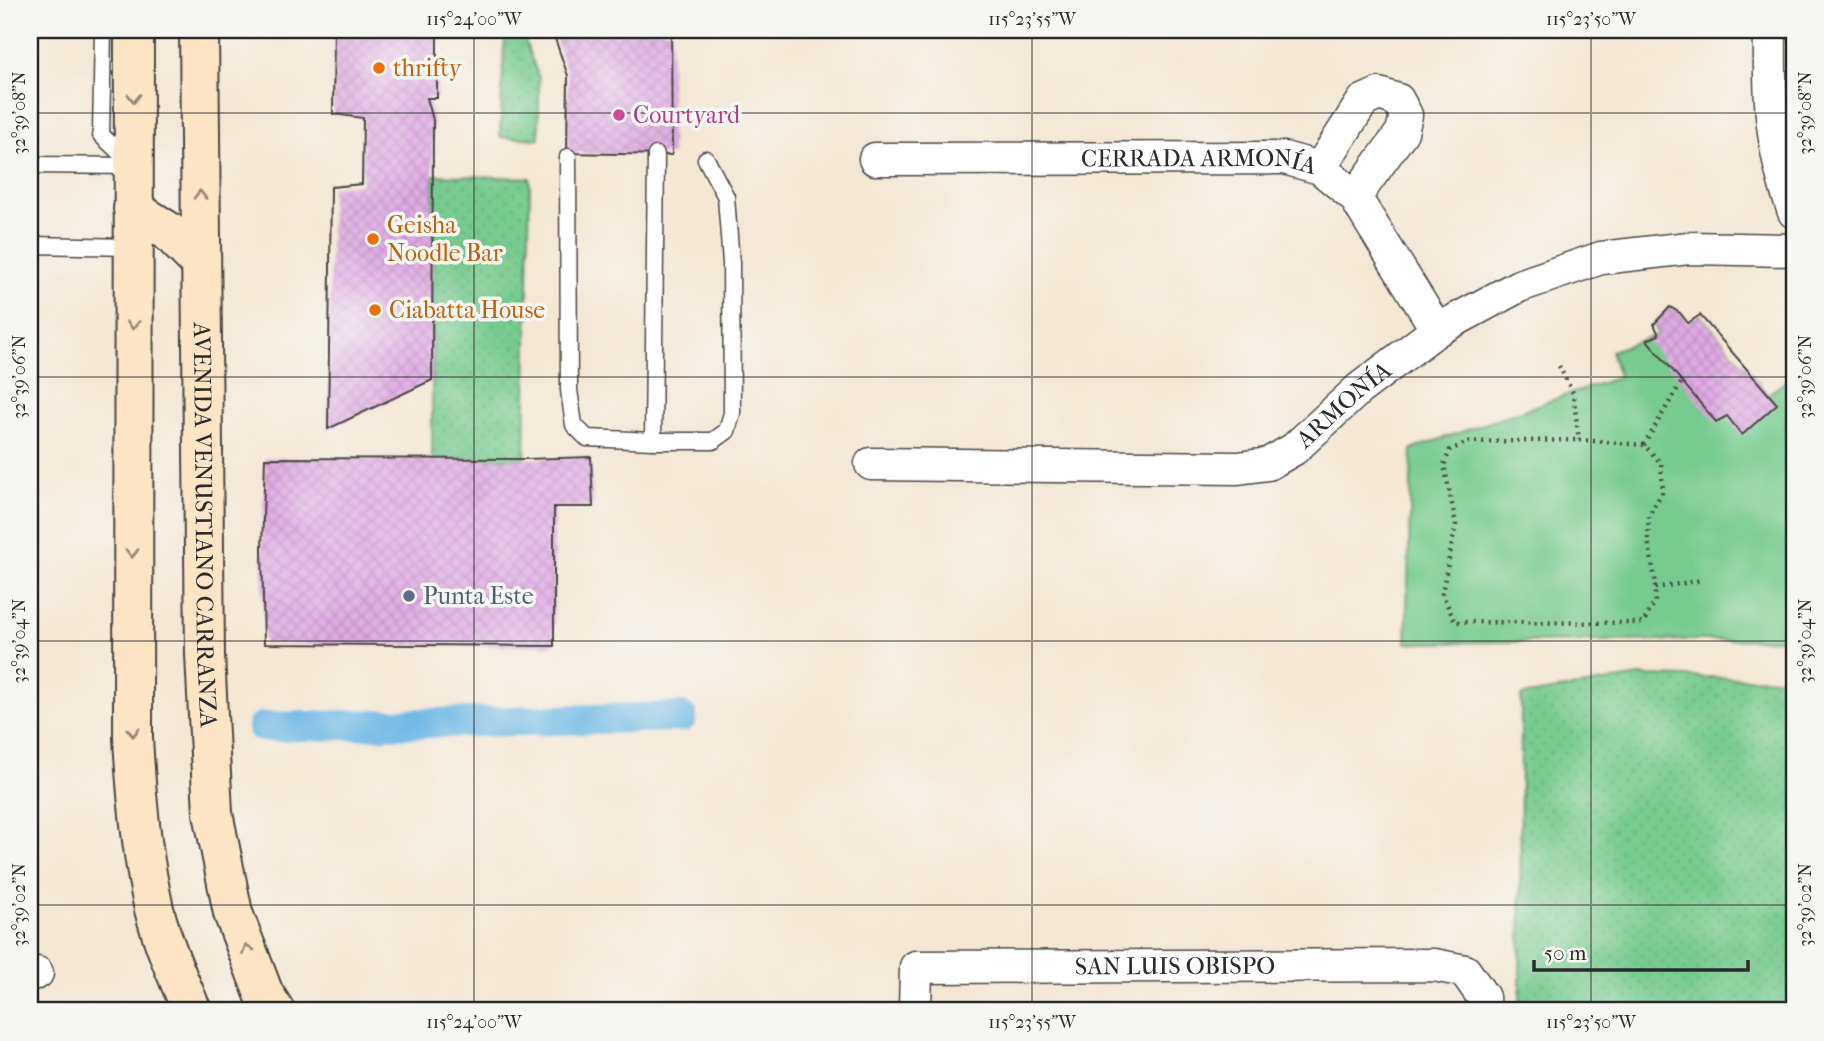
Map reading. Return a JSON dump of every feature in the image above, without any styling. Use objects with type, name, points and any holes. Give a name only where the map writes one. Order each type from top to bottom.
[{"type":"main road","points":[[134,30],[133,737],[138,821],[155,911],[192,1011]]},
{"type":"main road","name":"AVENIDA VENUSTIANO CARRANZA","points":[[199,30],[205,655],[214,814],[233,913],[264,994],[275,1011]]},
{"type":"main road","points":[[133,209],[168,231],[201,264]]},
{"type":"street","points":[[1770,30],[1769,95],[1775,149],[1794,212]]},
{"type":"street","points":[[1320,169],[1363,101],[1379,94],[1398,100],[1406,115],[1402,132],[1355,197]]},
{"type":"street","name":"CERRADA ARMONÍA","points":[[875,159],[1284,158],[1320,169],[1355,197],[1437,330]]},
{"type":"street","name":"ARMONÍA","points":[[871,464],[1238,468],[1268,464],[1294,449],[1359,388],[1437,330],[1520,286],[1601,258],[1689,248],[1794,250]]},
{"type":"street","name":"SAN LUIS OBISPO","points":[[915,1011],[916,967],[1434,965],[1465,971],[1482,998],[1484,1011]]},
{"type":"lane","points":[[103,30],[101,135],[134,166]]},
{"type":"lane","points":[[653,441],[656,155]]},
{"type":"lane","points":[[568,157],[569,390],[574,425],[587,438],[653,441],[713,441],[727,431],[732,413],[731,263],[726,198],[706,159]]},
{"type":"lane","points":[[30,165],[134,166]]},
{"type":"lane","points":[[30,245],[133,247]]},
{"type":"path","points":[[1559,366],[1573,393],[1579,440]]},
{"type":"path","points":[[1644,445],[1682,382]]},
{"type":"path","points":[[1579,440],[1644,445],[1661,463],[1663,491],[1649,515],[1648,528],[1655,602],[1643,623],[1455,622],[1442,593],[1450,564],[1455,524],[1444,465],[1450,450],[1468,442],[1579,440]]},
{"type":"path","points":[[1655,588],[1702,580]]},
{"type":"green space","points":[[507,30],[521,30],[539,78],[539,139],[500,137]]},
{"type":"green space","points":[[433,175],[530,178],[525,459],[432,459]]},
{"type":"green space","points":[[1670,307],[1680,313],[1688,323],[1700,315],[1768,394],[1789,379],[1794,387],[1794,414],[1786,422],[1794,494],[1794,639],[1406,643],[1412,449],[1619,377],[1611,351],[1658,335],[1654,324]]},
{"type":"green space","points":[[1639,676],[1794,679],[1794,1011],[1520,1011],[1521,696]]},
{"type":"building","points":[[334,30],[437,30],[437,98],[427,98],[433,120],[432,380],[328,429],[331,187],[362,184],[363,118],[333,114]]},
{"type":"building","name":"Courtyard","points":[[552,30],[671,30],[672,155],[567,153],[568,76]]},
{"type":"building","points":[[1670,307],[1680,313],[1688,323],[1700,315],[1777,404],[1742,435],[1727,416],[1716,422],[1647,340],[1659,335],[1654,324]]},
{"type":"building","name":"Punta Este","points":[[591,457],[593,507],[554,507],[554,646],[264,644],[262,549],[265,458]]},
{"type":"waterway","points":[[262,727],[682,717]]},
{"type":"place","name":"thrifty","points":[[379,68]]},
{"type":"place","name":"Courtyard","points":[[619,115]]},
{"type":"place","name":"Geisha Noodle Bar","points":[[373,239]]},
{"type":"place","name":"Ciabatta House","points":[[375,310]]},
{"type":"place","name":"Punta Este","points":[[409,596]]}]
